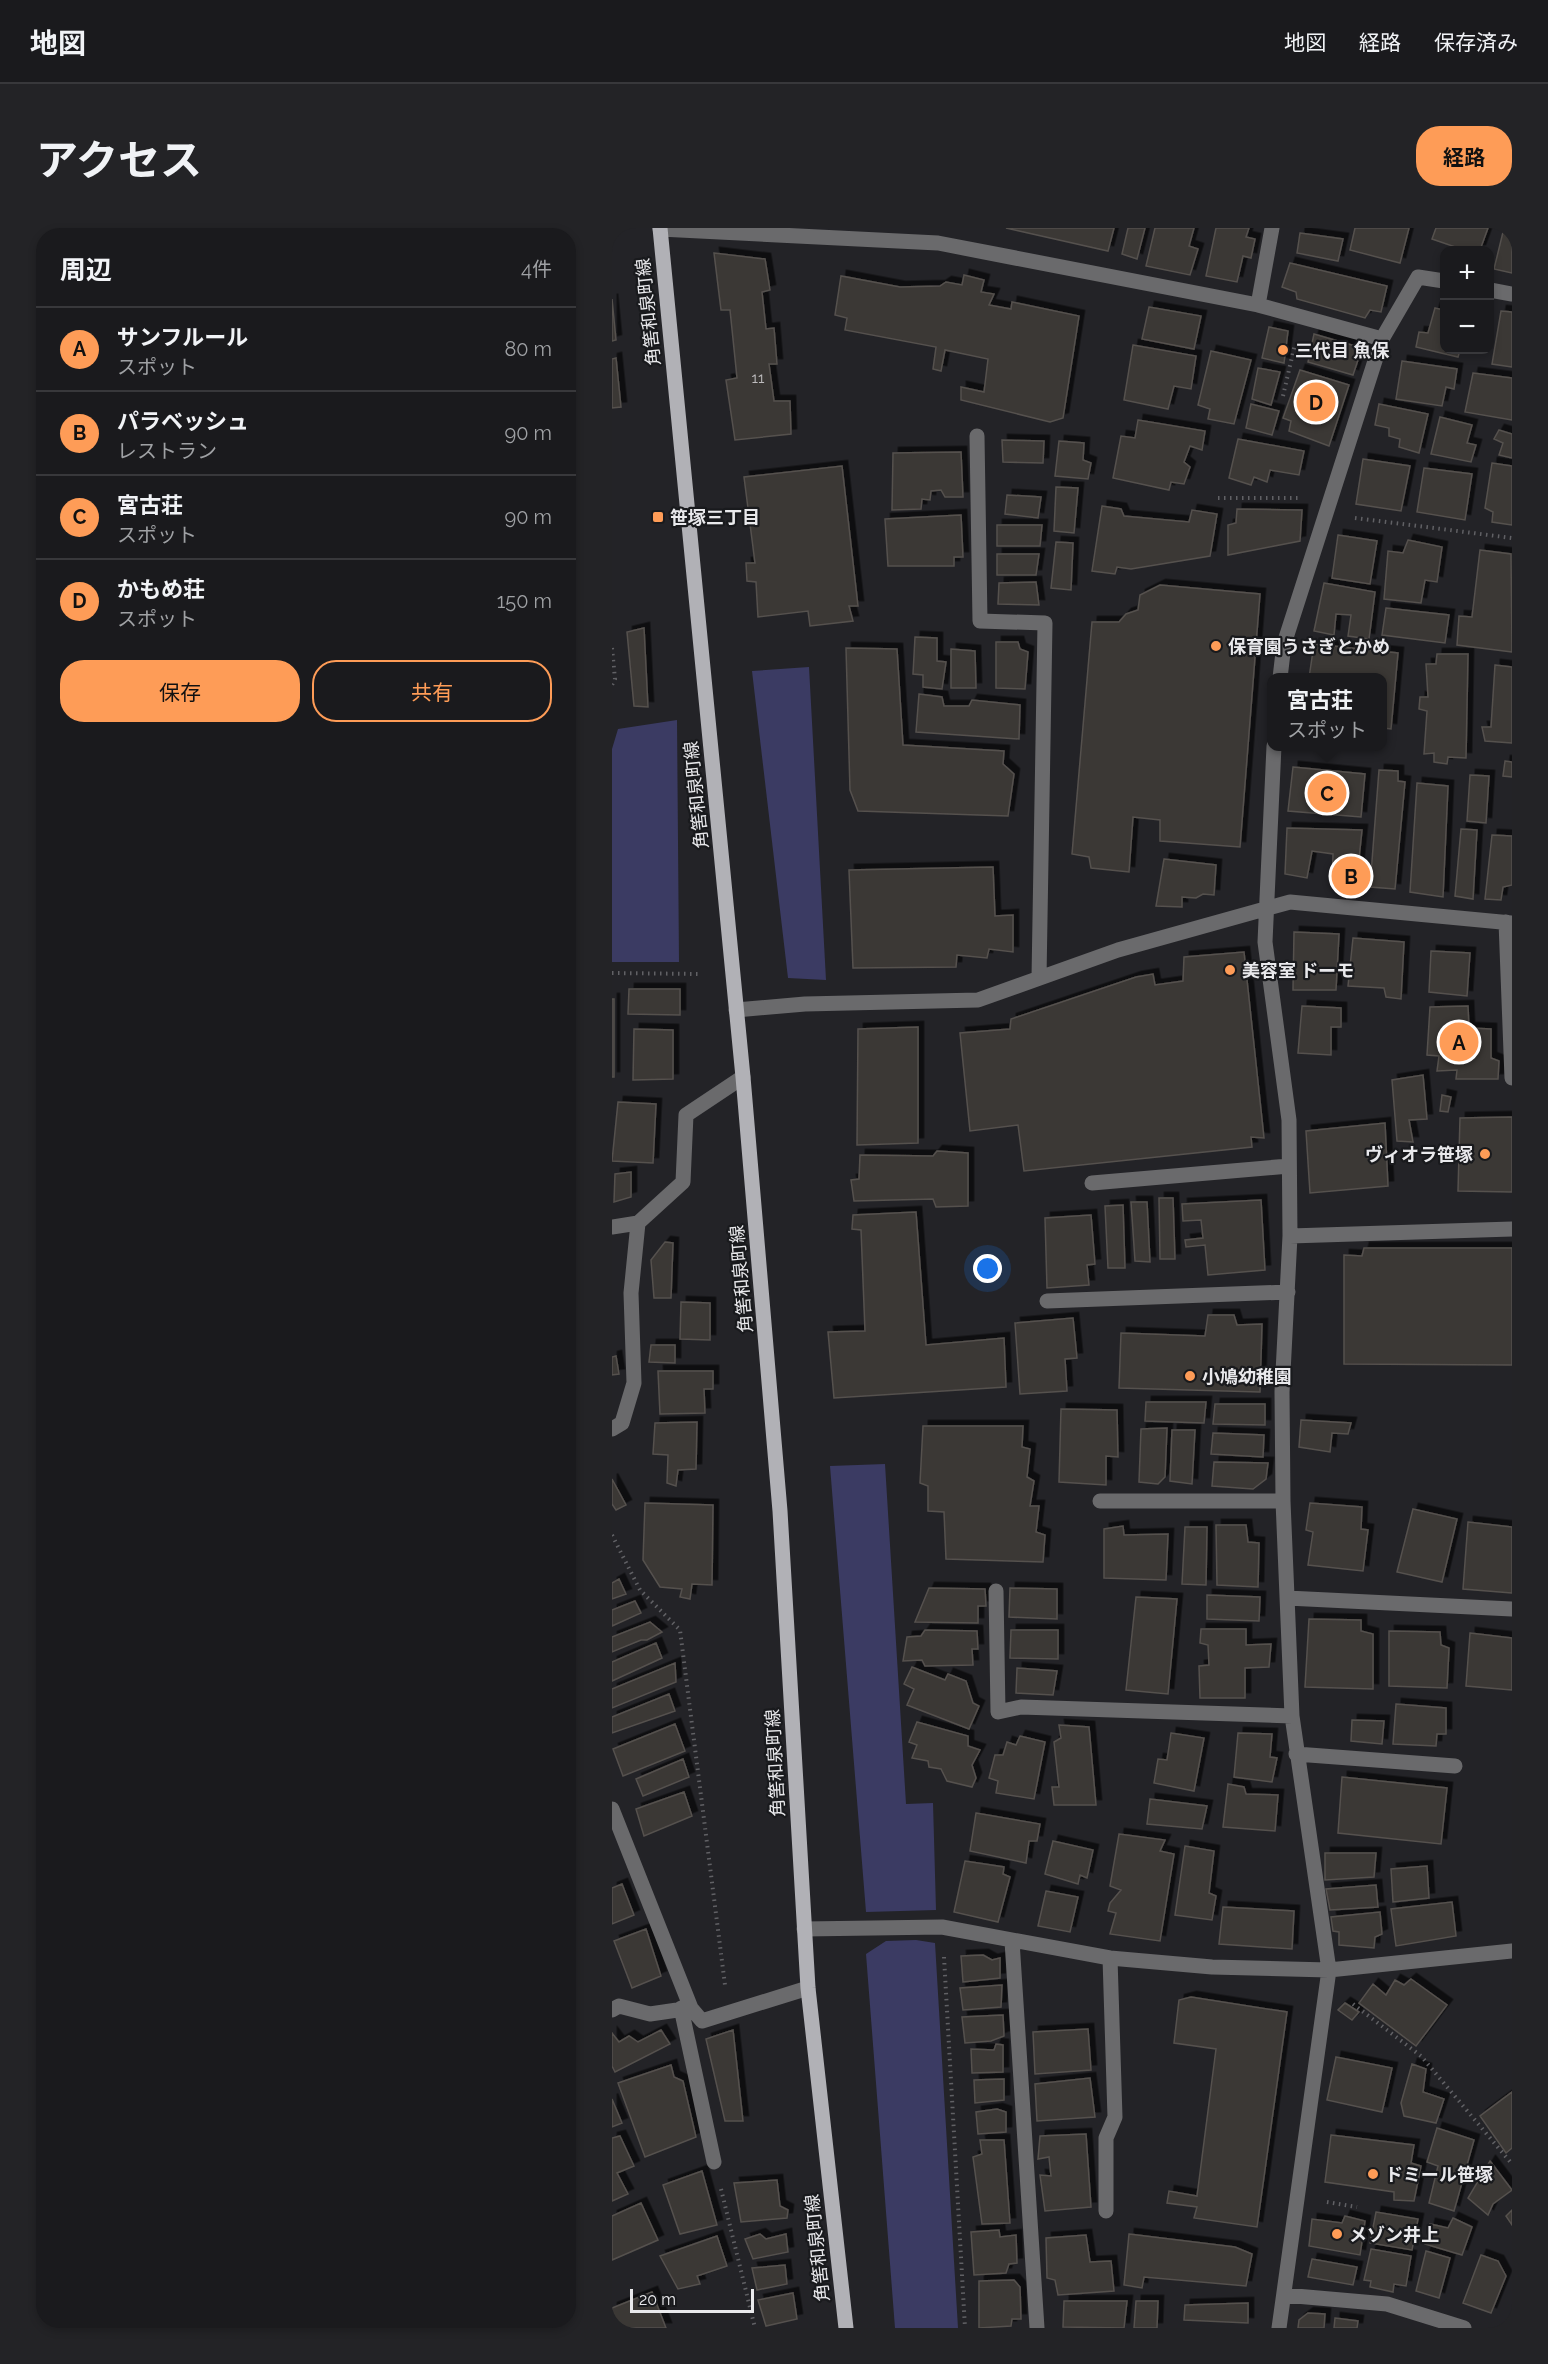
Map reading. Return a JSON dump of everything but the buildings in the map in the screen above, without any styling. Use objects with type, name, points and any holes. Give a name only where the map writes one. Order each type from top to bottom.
[{"type":"main road","name":"角筈和泉町線","points":[[660,229],[743,1077],[780,1511],[808,1988],[846,2328]]},
{"type":"street","points":[[1258,305],[1272,228]]},
{"type":"street","points":[[660,229],[938,243],[1258,305],[1382,339]]},
{"type":"street","points":[[1281,673],[1284,644],[1382,339],[1418,277],[1440,280]]},
{"type":"street","points":[[1494,291],[1512,294]]},
{"type":"street","points":[[976,436],[980,621],[1045,623],[1039,978]]},
{"type":"street","points":[[1274,751],[1265,942],[1289,1120],[1290,1236],[1282,1392],[1283,1501],[1292,1716],[1328,1978],[1279,2328]]},
{"type":"street","points":[[736,1010],[805,1004],[978,1000],[1118,950],[1290,902],[1509,923],[1512,1078]]},
{"type":"street","points":[[612,1227],[638,1223],[683,1182],[686,1115],[743,1077]]},
{"type":"street","points":[[1092,1183],[1289,1166]]},
{"type":"street","points":[[612,1429],[622,1423],[634,1383],[631,1293],[638,1223]]},
{"type":"street","points":[[1290,1236],[1512,1229]]},
{"type":"street","points":[[1047,1301],[1288,1292]]},
{"type":"street","points":[[1100,1501],[1283,1501]]},
{"type":"street","points":[[996,1590],[998,1712],[1021,1707],[1292,1716]]},
{"type":"street","points":[[1287,1598],[1512,1609]]},
{"type":"street","points":[[1296,1754],[1455,1766]]},
{"type":"street","points":[[612,1809],[686,2005],[714,2162]]},
{"type":"street","points":[[804,1929],[942,1927],[1110,1958],[1328,1978],[1512,1951]]},
{"type":"street","points":[[1012,1941],[1037,2328]]},
{"type":"street","points":[[1106,2211],[1106,2138],[1114,2117],[1110,1958]]},
{"type":"street","points":[[686,2005],[702,2022],[808,1988]]},
{"type":"street","points":[[612,2010],[619,2006],[650,2014],[686,2005]]},
{"type":"street","points":[[1284,2295],[1387,2304],[1464,2328]]},
{"type":"path","points":[[1282,396],[1302,317]]},
{"type":"path","points":[[1218,498],[1330,498]]},
{"type":"path","points":[[1325,514],[1512,538]]},
{"type":"path","points":[[612,648],[615,679],[612,685]]},
{"type":"path","points":[[612,973],[699,974]]},
{"type":"path","points":[[612,1535],[640,1590],[680,1630],[725,1986],[686,2005]]},
{"type":"path","points":[[942,1927],[965,2328]]},
{"type":"path","points":[[1328,1978],[1421,2056],[1512,2164]]},
{"type":"path","points":[[714,2162],[754,2328]]},
{"type":"shaded area","points":[[809,667],[826,980],[788,978],[752,671]]},
{"type":"shaded area","points":[[677,720],[679,962],[612,962],[612,749],[618,729]]},
{"type":"shaded area","points":[[885,1464],[906,1804],[933,1803],[936,1910],[866,1912],[830,1466]]},
{"type":"shaded area","points":[[916,1940],[935,1943],[958,2328],[895,2328],[866,1954],[886,1941]]},
{"type":"place","name":"三代目 魚保","points":[[1283,350]]},
{"type":"place","name":"かもめ荘","points":[[1316,402]]},
{"type":"place","name":"笹塚三丁目","points":[[658,517]]},
{"type":"place","name":"保育園うさぎとかめ","points":[[1216,646]]},
{"type":"place","name":"宮古荘","points":[[1327,793]]},
{"type":"place","name":"パラベッシュ","points":[[1351,876]]},
{"type":"place","name":"美容室 ドーモ","points":[[1230,970]]},
{"type":"place","name":"サンフルール","points":[[1459,1042]]},
{"type":"place","name":"ヴィオラ笹塚","points":[[1485,1154]]},
{"type":"place","name":"小鳩幼稚園","points":[[1190,1376]]},
{"type":"place","name":"ドミール笹塚","points":[[1373,2174]]},
{"type":"place","name":"メゾン井上","points":[[1337,2234]]}]
